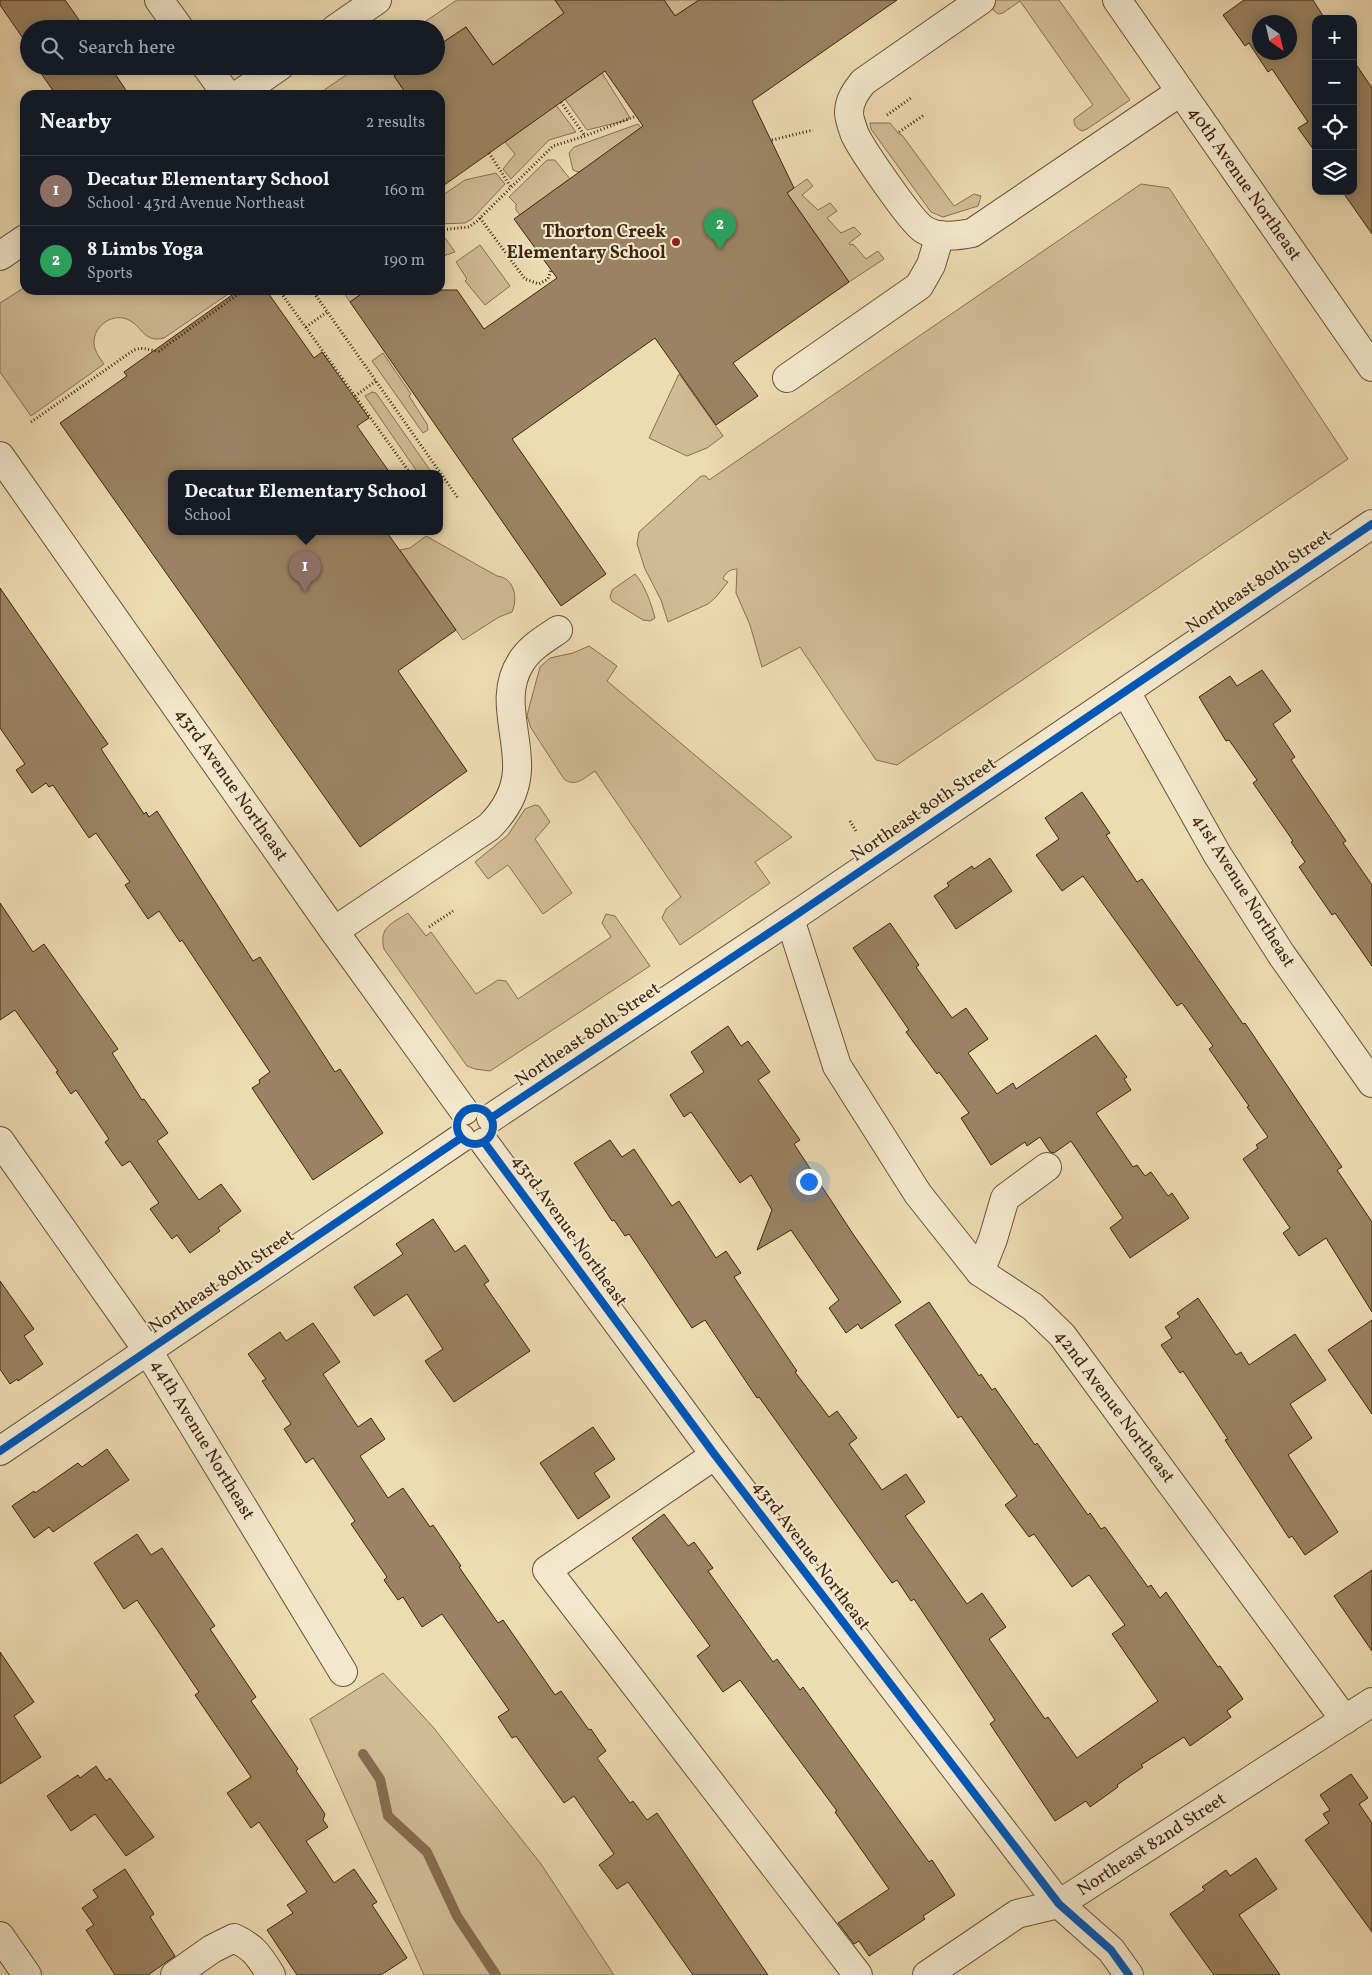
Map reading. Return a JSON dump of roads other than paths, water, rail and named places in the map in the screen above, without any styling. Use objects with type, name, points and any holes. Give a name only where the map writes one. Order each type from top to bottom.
[{"type":"street","points":[[159,0],[173,20]]},
{"type":"street","points":[[348,20],[377,0]]},
{"type":"street","points":[[981,0],[863,82],[852,96],[849,113],[855,135],[910,215],[923,230],[940,235],[961,236],[984,227],[1180,92]]},
{"type":"street","name":"40th Avenue Northeast","points":[[1117,0],[1372,368]]},
{"type":"street","points":[[213,75],[223,90]]},
{"type":"street","points":[[245,90],[267,75]]},
{"type":"street","points":[[787,378],[919,286],[931,266],[940,235]]},
{"type":"street","points":[[0,256],[20,242]]},
{"type":"street","name":"43rd Avenue Northeast","points":[[0,456],[334,931],[464,1111],[477,1108],[487,1113],[479,1133],[715,1455],[1059,1904],[1111,1950],[1129,1975]]},
{"type":"street","name":"Northeast 80th Street","points":[[0,1451],[479,1133],[790,919],[1372,524]]},
{"type":"street","points":[[334,931],[489,827],[501,814],[509,800],[517,771],[510,714],[511,690],[516,671],[529,652],[558,630]]},
{"type":"street","name":"41st Avenue Northeast","points":[[1126,692],[1217,854],[1281,954],[1372,1083]]},
{"type":"street","name":"42nd Avenue Northeast","points":[[790,919],[837,1066],[918,1194],[980,1272],[1033,1307],[1062,1334],[1344,1720]]},
{"type":"street","name":"44th Avenue Northeast","points":[[0,1141],[148,1351],[343,1672]]},
{"type":"street","points":[[980,1272],[994,1239],[1005,1198],[1047,1167]]},
{"type":"street","points":[[715,1455],[547,1570],[858,1975]]},
{"type":"street","name":"Northeast 82nd Street","points":[[927,1975],[1018,1914],[1059,1904],[1372,1702]]},
{"type":"street","points":[[0,1936],[27,1975]]},
{"type":"street","points":[[175,1975],[212,1949],[234,1938],[248,1945],[260,1957],[271,1975]]},
{"type":"waterway","points":[[363,1754],[380,1779],[388,1816],[427,1852],[457,1916],[496,1975]]},
{"type":"place","name":"Thorton Creek Elementary School","points":[[676,242]]},
{"type":"place","name":"8 Limbs Yoga","points":[[720,250]]},
{"type":"place","name":"Decatur Elementary School","points":[[305,592]]}]
